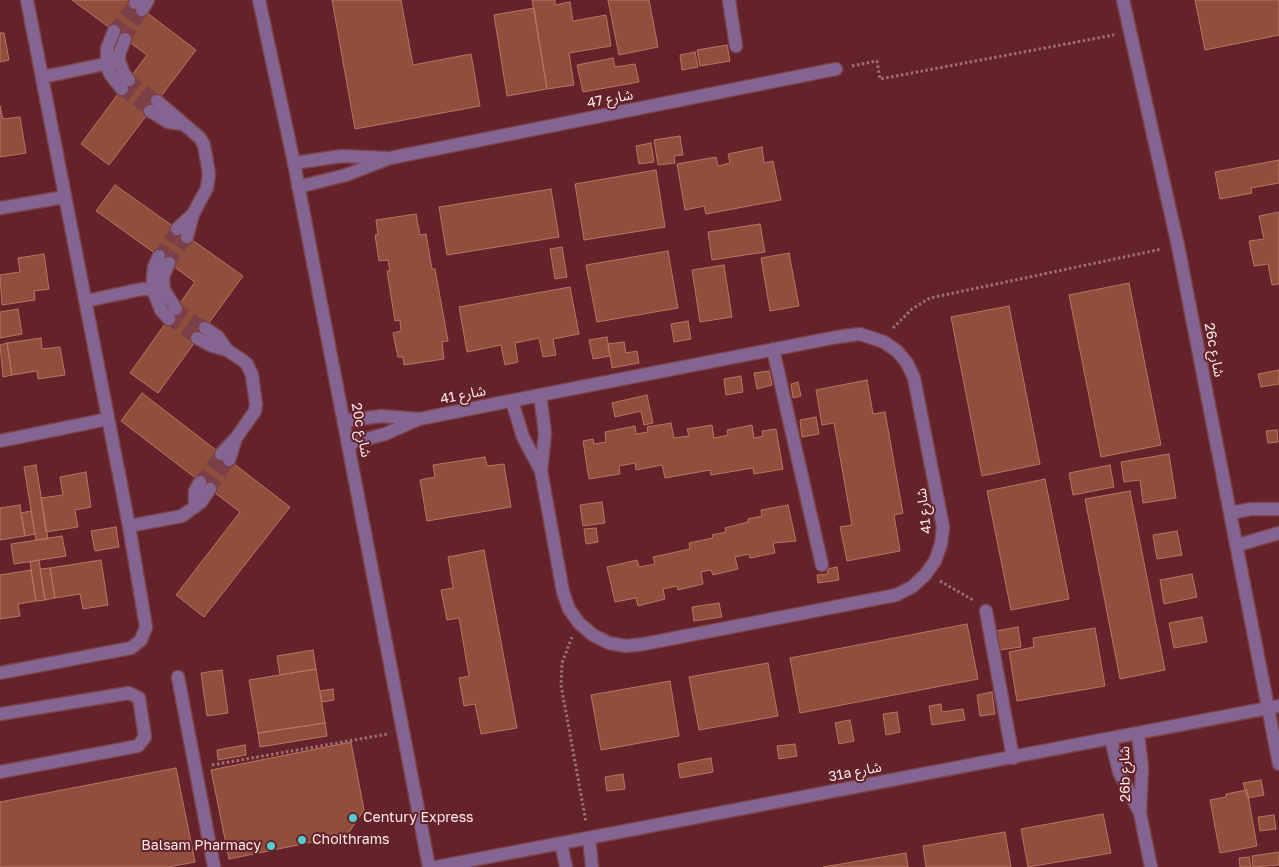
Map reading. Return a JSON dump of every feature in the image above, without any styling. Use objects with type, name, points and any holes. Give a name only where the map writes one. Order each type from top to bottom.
[{"type":"street","points":[[0,673],[131,648],[141,640],[146,628],[129,526],[27,0]]},
{"type":"street","name":"20c شارع","points":[[259,0],[294,162],[430,867]]},
{"type":"street","points":[[729,0],[736,46]]},
{"type":"street","name":"26c شارع","points":[[1123,0],[1178,246],[1231,513],[1274,707],[1279,764]]},
{"type":"street","points":[[43,77],[113,63],[119,54],[119,35]]},
{"type":"street","points":[[113,63],[124,74],[125,84]]},
{"type":"street","name":"شارع 47","points":[[298,187],[346,176],[390,158],[836,69]]},
{"type":"street","points":[[153,106],[178,118],[202,142],[209,174],[206,188],[182,233]]},
{"type":"street","name":"شارع 47","points":[[294,162],[342,156],[390,158]]},
{"type":"street","points":[[0,208],[65,197]]},
{"type":"street","points":[[164,260],[153,272],[158,289],[158,305],[169,319]]},
{"type":"street","points":[[86,302],[158,289]]},
{"type":"street","points":[[158,289],[176,309]]},
{"type":"street","points":[[201,333],[218,337],[227,350],[247,364],[250,369],[256,398],[255,411],[225,457]]},
{"type":"street","name":"شارع 41","points":[[348,444],[385,434],[419,419],[512,401],[540,395],[773,349],[860,334],[884,342],[897,351],[907,363],[914,378],[943,527],[941,544],[935,561],[925,575],[912,587],[896,595],[644,644],[626,646],[609,643],[593,635],[579,624],[569,609],[563,592],[541,471],[545,433],[540,395]]},
{"type":"street","points":[[773,349],[822,565]]},
{"type":"street","name":"شارع 41","points":[[512,401],[523,437],[541,471]]},
{"type":"street","name":"شارع 41","points":[[344,421],[381,416],[419,419]]},
{"type":"street","points":[[0,440],[108,419]]},
{"type":"street","points":[[129,526],[176,518],[195,508],[205,485]]},
{"type":"street","points":[[1231,513],[1251,509],[1279,508]]},
{"type":"street","points":[[1238,545],[1279,533]]},
{"type":"street","points":[[986,611],[1013,758]]},
{"type":"street","points":[[178,677],[214,867]]},
{"type":"street","points":[[0,714],[129,693],[139,698],[145,737],[138,746],[0,772]]},
{"type":"street","name":"31a شارع","points":[[436,867],[1274,707]]},
{"type":"street","name":"26b شارع","points":[[1138,734],[1142,768],[1140,813],[1151,867]]},
{"type":"street","name":"26b شارع","points":[[1111,739],[1119,772],[1140,813]]},
{"type":"street","points":[[589,838],[592,867]]},
{"type":"street","points":[[560,843],[566,867]]},
{"type":"path","points":[[836,69],[877,61],[880,78],[1130,32]]},
{"type":"path","points":[[884,342],[901,319],[912,309],[930,298],[1178,246]]},
{"type":"path","points":[[925,575],[946,583],[986,611]]},
{"type":"path","points":[[579,624],[568,642],[564,656],[561,685],[589,838]]},
{"type":"path","points":[[195,768],[403,731]]},
{"type":"building","points":[[72,0],[130,0],[196,50],[109,165],[81,144],[147,55]]},
{"type":"building","points":[[332,0],[401,0],[413,65],[471,54],[480,106],[355,129]]},
{"type":"building","points":[[532,0],[555,0],[555,5],[570,2],[573,21],[606,15],[611,46],[569,53],[574,85],[547,89]]},
{"type":"building","points":[[608,0],[649,0],[658,47],[619,55]]},
{"type":"building","points":[[1195,0],[1279,0],[1279,35],[1205,50]]},
{"type":"building","points":[[534,8],[547,89],[507,96],[494,15]]},
{"type":"building","points":[[0,33],[4,33],[9,60],[0,62]]},
{"type":"building","points":[[727,45],[730,61],[700,66],[697,50]]},
{"type":"building","points":[[695,52],[698,67],[682,70],[680,55]]},
{"type":"building","points":[[613,58],[615,67],[635,64],[639,82],[583,92],[577,65]]},
{"type":"building","points":[[0,106],[3,119],[20,117],[26,153],[0,157]]},
{"type":"building","points":[[680,136],[683,155],[674,156],[675,163],[658,165],[654,140]]},
{"type":"building","points":[[651,143],[654,162],[639,164],[636,146]]},
{"type":"building","points":[[762,147],[764,163],[773,161],[781,200],[706,214],[704,206],[685,210],[677,164],[716,157],[718,166],[730,163],[728,154]]},
{"type":"building","points":[[1279,160],[1279,183],[1251,188],[1252,193],[1220,199],[1215,172]]},
{"type":"building","points":[[656,170],[665,227],[584,240],[575,184]]},
{"type":"building","points":[[115,185],[243,276],[158,393],[130,373],[195,282],[96,211]]},
{"type":"building","points":[[551,189],[559,237],[447,255],[439,207]]},
{"type":"building","points":[[1279,212],[1279,284],[1272,285],[1268,264],[1254,266],[1249,241],[1264,239],[1259,216]]},
{"type":"building","points":[[416,214],[420,235],[426,234],[432,269],[435,269],[448,341],[442,342],[444,359],[404,365],[403,357],[398,357],[393,333],[401,331],[400,320],[395,321],[387,271],[390,271],[388,260],[379,261],[375,235],[378,235],[376,220]]},
{"type":"building","points":[[760,224],[765,252],[712,260],[708,232]]},
{"type":"building","points":[[562,247],[567,277],[555,279],[550,249]]},
{"type":"building","points":[[668,251],[678,308],[597,322],[586,265]]},
{"type":"building","points":[[789,253],[799,306],[770,311],[761,258]]},
{"type":"building","points":[[44,254],[49,289],[34,291],[35,300],[2,305],[0,275],[20,272],[18,258]]},
{"type":"building","points":[[724,265],[732,317],[700,322],[692,270]]},
{"type":"building","points":[[1129,283],[1161,445],[1101,457],[1069,295]]},
{"type":"building","points":[[570,287],[579,334],[553,339],[556,355],[543,357],[539,338],[515,343],[518,362],[505,365],[501,345],[467,352],[459,307]]},
{"type":"building","points":[[1009,306],[1040,464],[982,476],[951,317]]},
{"type":"building","points":[[18,309],[22,334],[0,338],[0,312]]},
{"type":"building","points":[[688,321],[691,339],[674,342],[671,324]]},
{"type":"building","points":[[607,337],[610,356],[593,359],[589,340]]},
{"type":"building","points":[[41,338],[42,349],[60,347],[65,375],[38,379],[37,371],[12,375],[7,343]]},
{"type":"building","points":[[624,342],[626,353],[637,351],[639,363],[612,368],[608,344]]},
{"type":"building","points":[[7,343],[12,375],[3,377],[0,345]]},
{"type":"building","points":[[1279,370],[1279,384],[1261,387],[1258,374]]},
{"type":"building","points":[[769,371],[772,385],[757,389],[754,373]]},
{"type":"building","points":[[741,376],[743,392],[726,395],[724,379]]},
{"type":"building","points":[[867,380],[873,414],[885,412],[903,513],[894,515],[900,551],[847,561],[840,527],[852,525],[834,423],[822,425],[816,390]]},
{"type":"building","points":[[798,382],[801,396],[793,398],[791,384]]},
{"type":"building","points":[[142,393],[290,507],[204,617],[176,595],[240,512],[121,421]]},
{"type":"building","points":[[647,395],[653,423],[644,425],[641,411],[615,417],[612,403]]},
{"type":"building","points":[[816,417],[819,434],[802,437],[800,420]]},
{"type":"building","points":[[671,423],[674,438],[689,436],[687,429],[712,425],[714,438],[728,435],[727,430],[752,425],[754,438],[763,436],[762,431],[776,429],[783,469],[754,474],[753,468],[711,475],[710,470],[665,478],[662,465],[636,470],[635,463],[619,466],[620,474],[589,479],[583,441],[593,439],[594,444],[606,442],[605,432],[635,426],[636,434],[648,432],[647,427]]},
{"type":"building","points":[[1277,430],[1278,442],[1268,443],[1266,431]]},
{"type":"building","points":[[1169,454],[1176,498],[1143,503],[1140,480],[1124,482],[1121,462]]},
{"type":"building","points":[[485,457],[487,466],[504,464],[511,507],[427,521],[420,480],[435,477],[433,465]]},
{"type":"building","points":[[36,465],[48,539],[36,540],[24,467]]},
{"type":"building","points":[[1110,465],[1114,487],[1073,495],[1069,473]]},
{"type":"building","points":[[86,472],[91,507],[75,510],[78,527],[46,532],[41,498],[63,495],[60,477]]},
{"type":"building","points":[[1045,479],[1069,599],[1011,610],[987,491]]},
{"type":"building","points":[[1130,491],[1165,670],[1120,679],[1085,499]]},
{"type":"building","points":[[602,502],[605,523],[583,526],[580,505]]},
{"type":"building","points":[[20,505],[25,536],[0,540],[0,508]]},
{"type":"building","points":[[788,505],[796,541],[773,543],[775,553],[750,558],[749,554],[735,557],[738,569],[713,575],[711,570],[701,572],[703,584],[678,590],[677,586],[663,589],[665,599],[638,606],[636,598],[615,602],[607,567],[637,560],[639,567],[655,564],[653,557],[690,549],[689,543],[713,538],[712,535],[726,532],[725,528],[762,516],[761,510]]},
{"type":"building","points":[[31,511],[35,534],[25,536],[21,513]]},
{"type":"building","points":[[116,527],[119,547],[95,551],[91,531]]},
{"type":"building","points":[[596,528],[598,542],[586,544],[584,529]]},
{"type":"building","points":[[1177,531],[1182,555],[1157,559],[1153,535]]},
{"type":"building","points":[[62,536],[66,556],[14,564],[11,544]]},
{"type":"building","points":[[484,550],[517,728],[481,734],[475,704],[464,706],[459,678],[469,676],[459,618],[447,620],[441,590],[453,588],[448,557]]},
{"type":"building","points":[[39,560],[45,600],[36,601],[30,562]]},
{"type":"building","points":[[101,560],[108,605],[83,609],[80,594],[55,598],[50,568]]},
{"type":"building","points":[[837,567],[839,580],[818,583],[817,575],[828,574],[827,569]]},
{"type":"building","points":[[50,568],[55,598],[45,600],[40,569]]},
{"type":"building","points":[[31,570],[36,601],[18,604],[20,616],[0,619],[0,575]]},
{"type":"building","points":[[1192,574],[1197,597],[1164,604],[1160,580]]},
{"type":"building","points":[[719,603],[722,617],[694,621],[692,607]]},
{"type":"building","points":[[1202,617],[1207,642],[1174,648],[1169,623]]},
{"type":"building","points":[[967,624],[978,679],[800,713],[790,658]]},
{"type":"building","points":[[1018,627],[1021,647],[1000,650],[996,631]]},
{"type":"building","points":[[1095,628],[1105,686],[1017,701],[1009,652],[1034,647],[1033,638]]},
{"type":"building","points":[[313,650],[316,669],[280,675],[277,656]]},
{"type":"building","points":[[768,663],[778,716],[699,730],[689,677]]},
{"type":"building","points":[[316,669],[325,723],[258,733],[249,680]]},
{"type":"building","points":[[222,670],[228,713],[207,716],[201,673]]},
{"type":"building","points":[[670,681],[679,736],[601,750],[591,695]]},
{"type":"building","points":[[333,689],[334,700],[322,702],[320,691]]},
{"type":"building","points":[[992,692],[995,714],[980,716],[977,695]]},
{"type":"building","points":[[941,704],[942,712],[963,709],[965,720],[932,725],[929,706]]},
{"type":"building","points":[[897,712],[900,732],[886,735],[883,714]]},
{"type":"building","points":[[850,720],[854,741],[839,744],[835,723]]},
{"type":"building","points":[[325,723],[327,736],[260,747],[258,733]]},
{"type":"building","points":[[351,742],[364,810],[347,835],[229,859],[211,770]]},
{"type":"building","points":[[795,744],[797,756],[779,759],[777,746]]},
{"type":"building","points":[[245,745],[246,755],[218,760],[217,750]]},
{"type":"building","points":[[711,758],[713,772],[680,778],[678,764]]},
{"type":"building","points":[[176,768],[195,862],[168,867],[0,867],[0,802]]},
{"type":"building","points":[[623,774],[625,789],[607,791],[605,777]]},
{"type":"building","points":[[1261,780],[1264,795],[1248,798],[1243,783]]},
{"type":"building","points":[[1247,790],[1257,846],[1220,853],[1210,800],[1226,797],[1226,794]]},
{"type":"building","points":[[1103,814],[1111,853],[1028,867],[1021,829]]},
{"type":"building","points":[[1274,815],[1276,829],[1260,831],[1258,817]]},
{"type":"building","points":[[1005,832],[1011,867],[926,867],[923,846]]},
{"type":"building","points":[[1279,852],[1279,865],[1253,867],[1252,856]]},
{"type":"building","points":[[906,853],[908,867],[823,867]]},
{"type":"building","points":[[1249,857],[1251,867],[1240,867],[1239,858]]},
{"type":"tunnel","points":[[114,31],[135,3]]},
{"type":"tunnel","points":[[125,39],[142,10]]},
{"type":"tunnel","points":[[129,80],[157,101]]},
{"type":"tunnel","points":[[122,89],[150,111]]},
{"type":"tunnel","points":[[159,256],[177,229]]},
{"type":"tunnel","points":[[169,263],[187,237]]},
{"type":"tunnel","points":[[176,309],[205,328]]},
{"type":"tunnel","points":[[169,319],[197,338]]},
{"type":"tunnel","points":[[200,482],[221,454]]},
{"type":"tunnel","points":[[210,489],[229,460]]},
{"type":"place","name":"Century Express","points":[[353,818]]},
{"type":"place","name":"Choithrams","points":[[302,840]]},
{"type":"place","name":"Balsam Pharmacy","points":[[271,846]]}]
